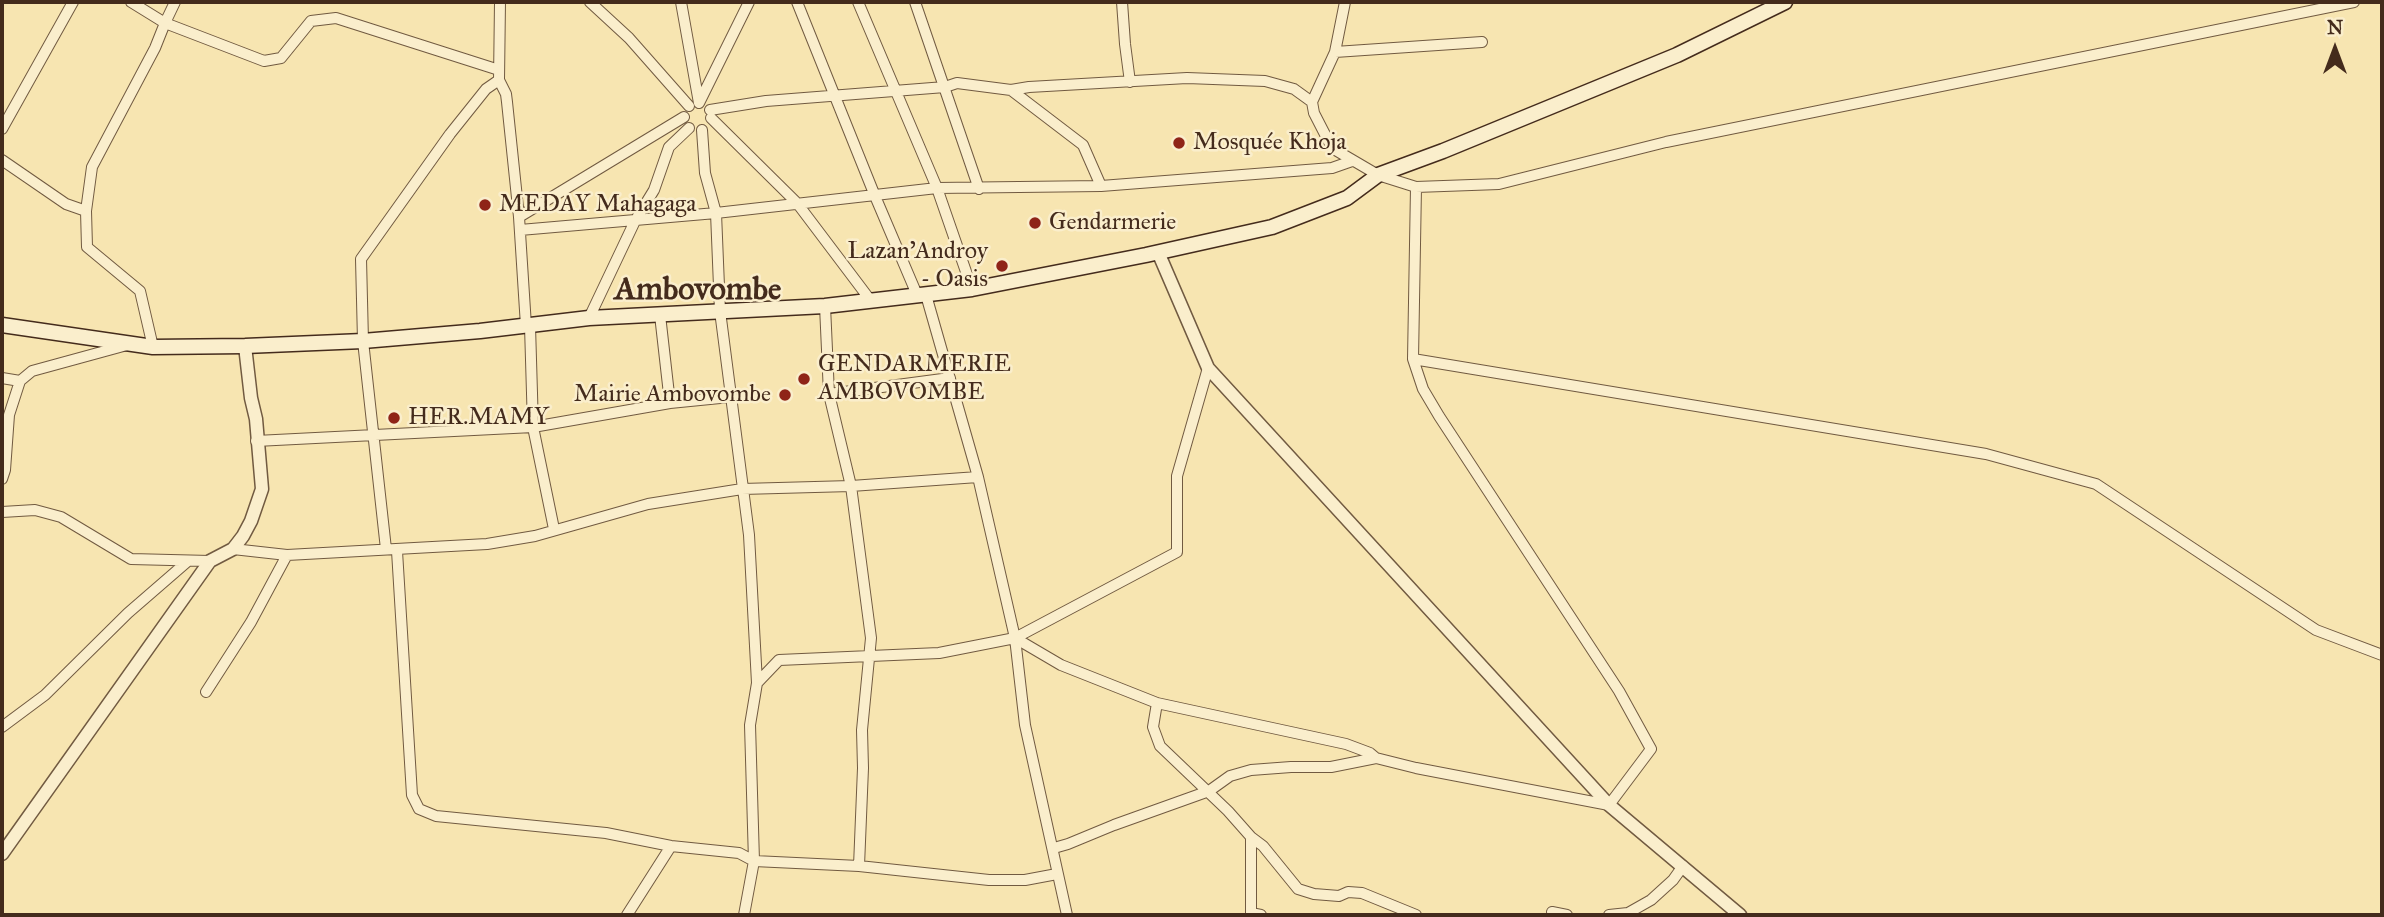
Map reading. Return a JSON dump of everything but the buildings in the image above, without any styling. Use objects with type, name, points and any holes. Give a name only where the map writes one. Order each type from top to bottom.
[{"type":"main road","points":[[2,325],[153,347],[245,346],[363,341],[589,318],[825,306],[972,289],[1272,227],[1348,198],[1378,175],[1677,55],[1785,2]]},
{"type":"street","points":[[2,128],[73,2]]},
{"type":"street","points":[[131,2],[165,23],[264,61],[281,58],[311,20],[336,18],[499,75]]},
{"type":"street","points":[[153,347],[141,291],[87,247],[86,211],[92,167],[155,48],[175,2]]},
{"type":"street","points":[[500,2],[499,75],[506,94],[519,217],[533,427],[554,528]]},
{"type":"street","points":[[590,2],[694,105],[710,114],[797,203],[872,301]]},
{"type":"street","points":[[681,2],[694,105]]},
{"type":"street","points":[[519,217],[684,117],[694,105],[749,2]]},
{"type":"street","points":[[797,2],[874,196],[922,296],[950,378],[978,477],[1015,638],[1025,725],[1067,915]]},
{"type":"street","points":[[858,2],[937,188],[972,289]]},
{"type":"street","points":[[915,2],[979,189]]},
{"type":"street","points":[[1122,2],[1130,82]]},
{"type":"street","points":[[1312,102],[1335,52],[1345,2]]},
{"type":"street","points":[[710,114],[766,101],[945,88],[957,83],[1011,90],[1187,78],[1265,81],[1294,89],[1312,102],[1323,134],[1332,148],[1378,175],[1416,187],[1499,184],[1705,134],[2354,2]]},
{"type":"street","points":[[1335,52],[1482,42]]},
{"type":"street","points":[[386,549],[363,341],[361,259],[450,134],[499,75]]},
{"type":"street","points":[[1011,90],[1083,145],[1101,186]]},
{"type":"street","points":[[702,130],[706,127],[710,114]]},
{"type":"street","points":[[684,117],[689,128]]},
{"type":"street","points":[[689,128],[702,130]]},
{"type":"street","points":[[589,318],[635,221],[654,190],[669,147],[689,128]]},
{"type":"street","points":[[702,130],[705,173],[716,213],[720,311],[749,535],[757,683],[750,725],[754,861],[744,915]]},
{"type":"street","points":[[2,160],[66,204],[86,211]]},
{"type":"street","points":[[520,230],[716,213],[937,188],[1101,186],[1332,169],[1352,161]]},
{"type":"street","points":[[1416,187],[1413,359],[1423,389],[1612,680],[1651,749],[1609,805]]},
{"type":"street","points":[[1158,252],[1208,368],[1609,805],[1740,915]]},
{"type":"street","points":[[825,306],[829,394],[851,486],[871,638],[862,730],[859,866]]},
{"type":"street","points":[[660,315],[670,402]]},
{"type":"street","points":[[2,480],[9,415],[20,381],[32,371],[130,344]]},
{"type":"street","points":[[2,854],[210,561],[233,549],[243,536],[262,489],[256,419],[245,346]]},
{"type":"street","points":[[1413,359],[1986,454],[2096,484],[2316,630],[2382,655]]},
{"type":"street","points":[[757,683],[779,660],[939,653],[1015,638],[1177,552],[1177,477],[1208,368]]},
{"type":"street","points":[[2,378],[20,381]]},
{"type":"street","points":[[829,394],[950,378]]},
{"type":"street","points":[[256,441],[533,427],[670,402],[730,397]]},
{"type":"street","points":[[233,549],[287,555],[487,544],[536,536],[554,528],[648,504],[742,489],[851,486],[978,477]]},
{"type":"street","points":[[2,512],[34,510],[61,517],[131,559],[210,561]]},
{"type":"street","points":[[397,551],[412,795],[419,809],[436,816],[606,833],[671,846],[739,853],[754,861],[859,866],[989,880],[1025,880],[1057,874]]},
{"type":"street","points":[[206,692],[251,622],[287,555]]},
{"type":"street","points":[[2,727],[45,695],[128,613],[188,561]]},
{"type":"street","points":[[1015,638],[1061,665],[1157,703],[1346,744],[1376,758]]},
{"type":"street","points":[[1157,703],[1153,727],[1160,746],[1209,791],[1298,888],[1314,894],[1339,896],[1348,892],[1362,893],[1416,915]]},
{"type":"street","points":[[1054,848],[1209,791],[1230,776],[1251,770],[1331,767],[1376,758],[1609,805]]},
{"type":"street","points":[[1251,837],[1251,913],[1261,915]]},
{"type":"street","points":[[627,915],[671,846]]},
{"type":"street","points":[[1609,915],[1628,913],[1651,900],[1684,866]]},
{"type":"street","points":[[1552,912],[1567,915]]},
{"type":"place","name":"Mosquée Khoja","points":[[1179,143]]},
{"type":"place","name":"MEDAY Mahagaga","points":[[485,205]]},
{"type":"place","name":"Gendarmerie","points":[[1035,223]]},
{"type":"place","name":"Lazan'Androy - Oasis","points":[[1002,266]]},
{"type":"place","name":"GENDARMERIE AMBOVOMBE","points":[[804,379]]},
{"type":"place","name":"Mairie Ambovombe","points":[[785,395]]},
{"type":"place","name":"HER.MAMY","points":[[394,418]]},
{"type":"district","name":"Ambovombe","points":[[698,291]]}]
